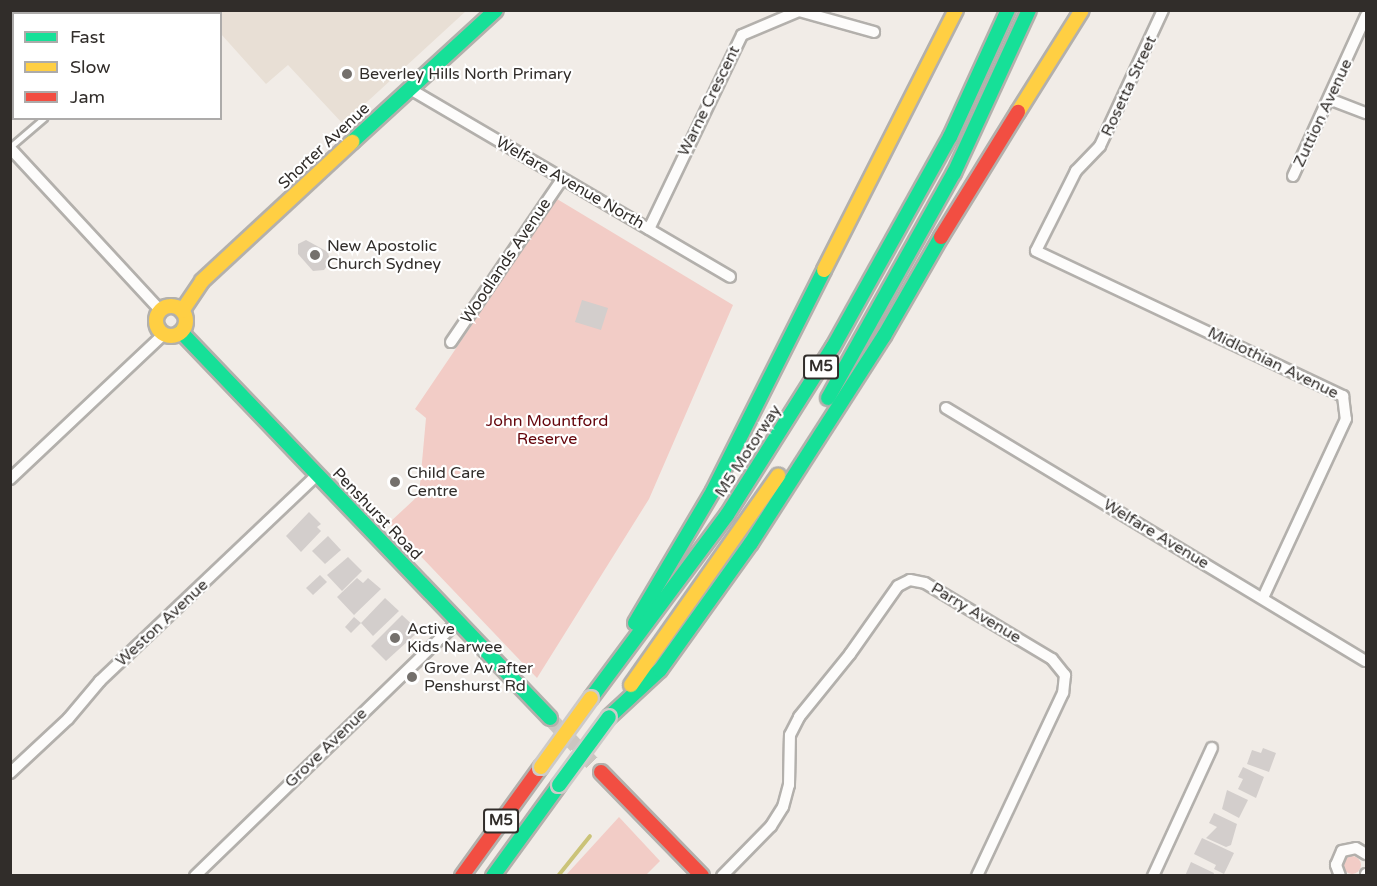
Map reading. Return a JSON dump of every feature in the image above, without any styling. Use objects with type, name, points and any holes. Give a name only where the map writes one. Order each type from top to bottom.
[{"type":"main road","name":"Shorter Avenue","points":[[182,310],[202,280],[496,10]]},
{"type":"main road","points":[[591,698],[759,402],[902,109],[947,10]]},
{"type":"main road","points":[[902,109],[956,10]]},
{"type":"main road","name":"M5 Motorway","points":[[462,876],[727,515],[833,347],[950,137],[1008,10]]},
{"type":"main road","name":"M5","points":[[493,876],[609,717],[767,493],[842,375],[949,182],[1029,10]]},
{"type":"main road","name":"M5","points":[[609,717],[660,670],[751,543],[884,336],[966,194],[1081,11]]},
{"type":"main road","points":[[170,306],[182,310],[186,320],[181,332],[164,334],[157,323],[161,310],[170,306]]},
{"type":"main road","name":"Penshurst Road","points":[[181,332],[550,718]]},
{"type":"main road","points":[[601,772],[702,876]]},
{"type":"street","name":"Rosetta Street","points":[[1036,251],[1076,171],[1100,146],[1163,10]]},
{"type":"street","name":"Warne Crescent","points":[[649,229],[742,35],[799,11],[874,32]]},
{"type":"street","name":"Zuttion Avenue","points":[[1293,176],[1366,16]]},
{"type":"street","name":"Welfare Avenue North","points":[[410,89],[730,277]]},
{"type":"street","points":[[1329,99],[1366,113]]},
{"type":"street","points":[[10,148],[161,310]]},
{"type":"street","name":"Woodlands Avenue","points":[[451,342],[562,179]]},
{"type":"street","name":"Midlothian Avenue","points":[[1036,251],[1343,396],[1346,419],[1263,598]]},
{"type":"street","points":[[10,479],[164,334]]},
{"type":"street","name":"Welfare Avenue","points":[[946,408],[1366,661]]},
{"type":"street","name":"Weston Avenue","points":[[10,773],[68,719],[100,681],[317,476]]},
{"type":"street","name":"Parry Avenue","points":[[722,876],[771,826],[783,807],[789,785],[790,735],[798,717],[850,654],[893,592],[910,580],[925,583],[1052,659],[1065,675],[1063,693],[977,876]]},
{"type":"street","name":"Grove Avenue","points":[[195,876],[458,621]]},
{"type":"street","points":[[1153,876],[1212,748]]},
{"type":"street","points":[[1340,876],[1336,865],[1342,851],[1356,848],[1366,854]]},
{"type":"lane","points":[[10,148],[42,120]]},
{"type":"shaded area","name":"Beverley Hills North Primary","points":[[199,11],[466,11],[343,124],[288,65],[266,84],[222,35],[222,12]]},
{"type":"green space","name":"John Mountford Reserve","points":[[557,199],[733,305],[649,499],[537,678],[389,523],[419,495],[426,418],[415,409]]},
{"type":"green space","points":[[619,817],[660,861],[646,875],[566,875]]},
{"type":"green space","points":[[1352,856],[1358,859],[1361,865],[1358,871],[1352,874],[1346,871],[1343,865],[1346,859]]},
{"type":"building","name":"New Apostolic Church Sydney","points":[[306,240],[328,252],[330,262],[324,270],[313,271],[298,254],[298,244]]},
{"type":"building","points":[[582,300],[608,308],[601,330],[575,322]]},
{"type":"building","points":[[309,512],[321,524],[317,527],[321,531],[301,552],[286,536]]},
{"type":"building","points":[[328,536],[341,550],[325,564],[312,551]]},
{"type":"building","points":[[348,557],[362,571],[342,591],[327,575]]},
{"type":"building","points":[[320,575],[327,582],[313,595],[306,588]]},
{"type":"building","points":[[357,578],[363,583],[368,578],[381,589],[354,615],[337,597]]},
{"type":"building","points":[[385,598],[399,611],[373,636],[361,623]]},
{"type":"building","name":"Active Kids Narwee","points":[[402,615],[419,631],[386,661],[371,646]]},
{"type":"building","points":[[354,617],[361,623],[351,633],[345,627]]},
{"type":"building","points":[[1263,748],[1276,753],[1269,772],[1247,764],[1252,750],[1261,753]]},
{"type":"building","points":[[1243,767],[1264,777],[1256,798],[1238,789],[1243,779],[1238,777]]},
{"type":"building","points":[[1227,790],[1248,800],[1239,818],[1222,809]]},
{"type":"building","points":[[1214,813],[1237,824],[1231,845],[1226,847],[1206,838],[1217,827],[1209,823]]},
{"type":"building","points":[[1202,838],[1234,853],[1224,874],[1214,869],[1216,865],[1194,854]]},
{"type":"building","points":[[1191,862],[1214,873],[1213,876],[1185,876]]},
{"type":"waterway","points":[[558,876],[590,836]]},
{"type":"tunnel","points":[[550,718],[601,772]]},
{"type":"traffic: fast","points":[[352,142],[496,10]]},
{"type":"traffic: fast","points":[[591,698],[727,515],[833,347],[950,137],[1008,10]]},
{"type":"traffic: fast","points":[[828,398],[954,173],[1029,10]]},
{"type":"traffic: fast","points":[[609,717],[660,670],[751,543],[884,336],[941,237]]},
{"type":"traffic: fast","points":[[635,623],[713,491],[824,270]]},
{"type":"traffic: fast","points":[[181,332],[550,718]]},
{"type":"traffic: fast","points":[[559,785],[609,717]]},
{"type":"traffic: fast","points":[[493,876],[559,785]]},
{"type":"traffic: slow","points":[[824,270],[956,10]]},
{"type":"traffic: slow","points":[[1018,112],[1082,10]]},
{"type":"traffic: slow","points":[[182,311],[202,281],[352,142]]},
{"type":"traffic: slow","points":[[171,306],[182,310],[186,321],[182,332],[171,336],[160,332],[156,321],[160,310],[171,306]]},
{"type":"traffic: slow","points":[[631,685],[778,476]]},
{"type":"traffic: slow","points":[[541,767],[591,698]]},
{"type":"traffic: jam","points":[[941,237],[1018,112]]},
{"type":"traffic: jam","points":[[462,876],[541,767]]},
{"type":"traffic: jam","points":[[601,772],[702,876]]},
{"type":"place","name":"Beverley Hills North Primary","points":[[347,74]]},
{"type":"place","name":"New Apostolic Church Sydney","points":[[315,255]]},
{"type":"place","name":"Child Care Centre","points":[[395,482]]},
{"type":"place","name":"Active Kids Narwee","points":[[395,638]]},
{"type":"place","name":"Grove Av after Penshurst Rd","points":[[412,677]]}]
